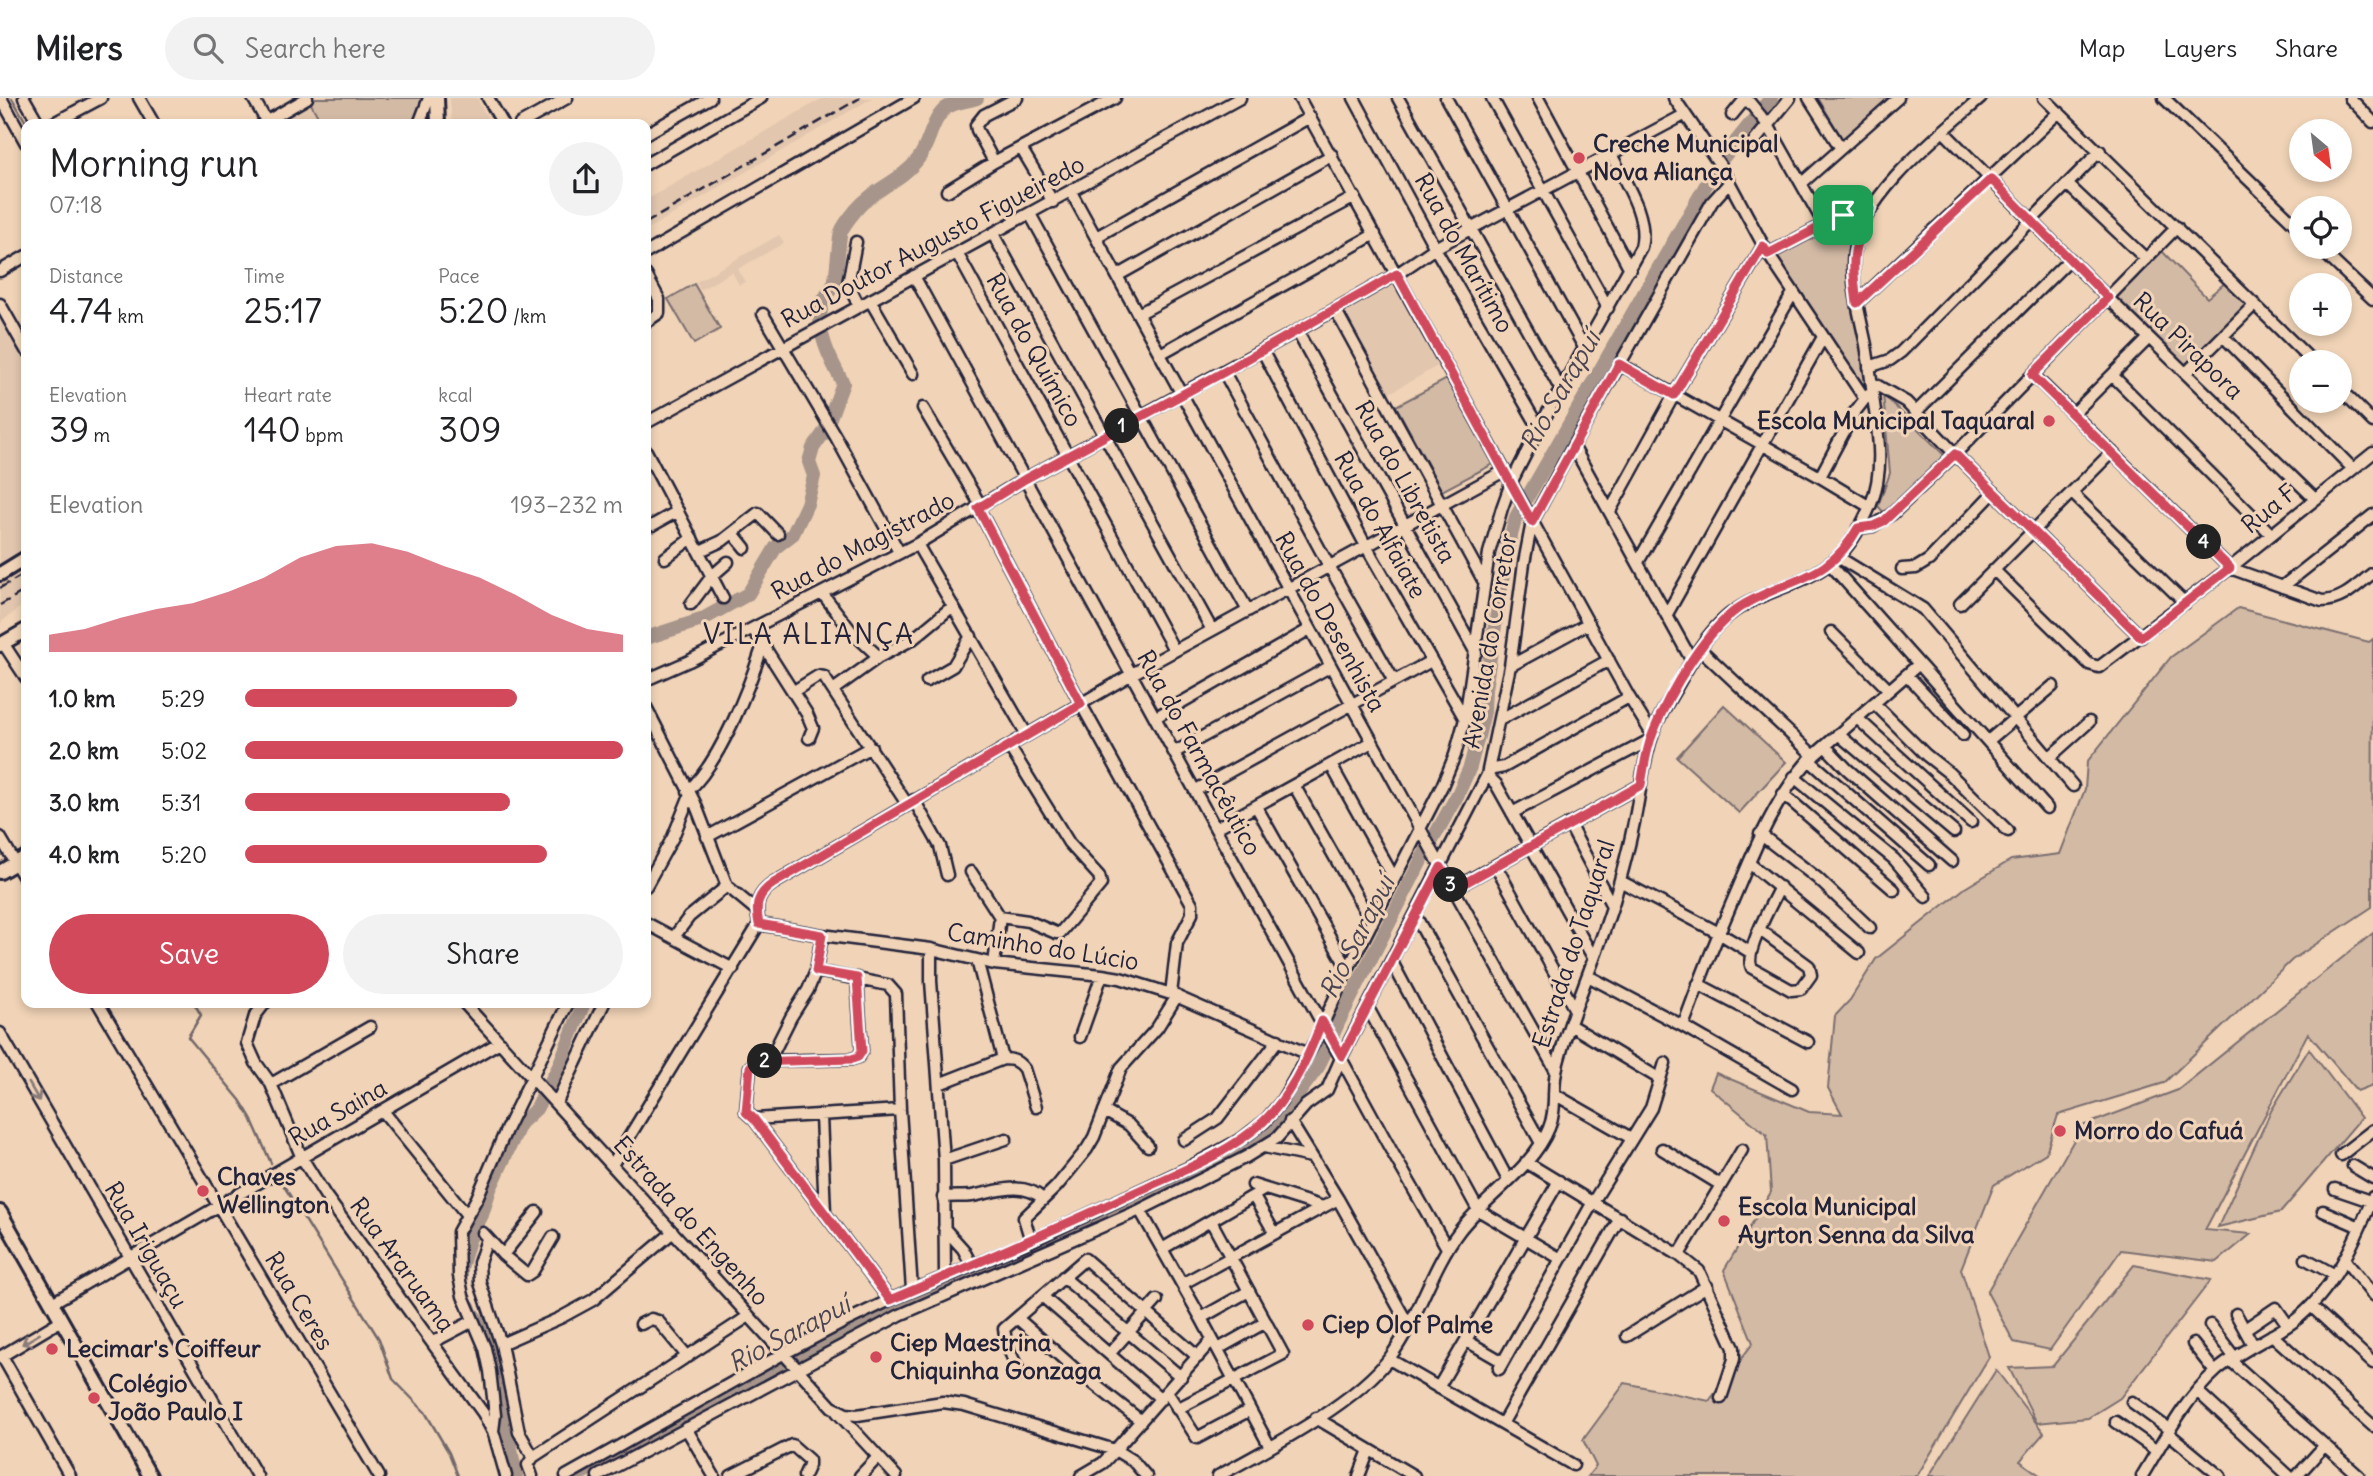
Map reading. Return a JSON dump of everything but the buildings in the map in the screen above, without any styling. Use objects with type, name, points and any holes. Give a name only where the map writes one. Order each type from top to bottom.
[{"type":"main road","points":[[437,98],[438,119]]},
{"type":"main road","points":[[0,574],[21,561]]},
{"type":"main road","points":[[1,644],[21,633]]},
{"type":"main road","points":[[0,872],[21,860]]},
{"type":"main road","points":[[0,1212],[150,1476]]},
{"type":"street","points":[[1,98],[21,134]]},
{"type":"street","points":[[24,98],[36,119]]},
{"type":"street","points":[[61,119],[101,98]]},
{"type":"street","points":[[139,98],[152,119]]},
{"type":"street","points":[[253,98],[264,119]]},
{"type":"street","points":[[273,119],[307,98]]},
{"type":"street","points":[[421,119],[429,98]]},
{"type":"street","points":[[488,98],[500,119]]},
{"type":"street","points":[[529,119],[568,98]]},
{"type":"street","points":[[651,131],[710,98]]},
{"type":"street","points":[[651,161],[761,98]]},
{"type":"street","points":[[651,250],[914,98]]},
{"type":"street","points":[[994,162],[976,125],[984,115],[1017,98]]},
{"type":"street","points":[[947,191],[994,162],[1115,98]]},
{"type":"street","name":"Rua Doutor Augusto Figueiredo","points":[[651,420],[1240,98]]},
{"type":"street","points":[[1299,98],[1651,737],[1511,813]]},
{"type":"street","name":"Rua do Marítimo","points":[[1354,98],[1435,248],[1539,428]]},
{"type":"street","points":[[1398,98],[1561,390]]},
{"type":"street","points":[[1446,98],[1585,349]]},
{"type":"street","points":[[1492,98],[1608,308]]},
{"type":"street","points":[[1538,98],[1630,269]]},
{"type":"street","points":[[1674,98],[1716,160],[1765,250],[1865,399]]},
{"type":"street","points":[[1753,143],[1765,121],[1790,98]]},
{"type":"street","points":[[1809,98],[1840,147]]},
{"type":"street","points":[[1802,183],[1898,98]]},
{"type":"street","name":"Estrada do Taquaral","points":[[1218,1476],[1316,1419],[1373,1377],[1389,1359],[1409,1326],[1447,1248],[1478,1210],[1526,1162],[1549,1130],[1553,1114],[1556,1070],[1620,881],[1651,737],[1662,712],[1692,661],[1721,622],[1745,604],[1805,578],[1834,560],[1870,507],[1878,481],[1880,455],[1872,385],[1854,280],[1854,247],[1870,209],[1891,182],[1981,98]]},
{"type":"street","points":[[2044,98],[2301,350]]},
{"type":"street","points":[[2164,98],[2289,218]]},
{"type":"street","points":[[2350,98],[2373,122]]},
{"type":"street","points":[[1732,115],[1748,100],[1765,121],[1824,224]]},
{"type":"street","points":[[1857,303],[2059,112]]},
{"type":"street","name":"Rua do Magistrado","points":[[651,678],[690,661],[917,544],[1025,479],[1224,372],[1397,274],[1435,248],[1684,115]]},
{"type":"street","points":[[1096,237],[1310,117]]},
{"type":"street","name":"Rua Pirapora","points":[[1944,132],[2108,298],[2315,499]]},
{"type":"street","points":[[1021,148],[1053,202]]},
{"type":"street","points":[[1869,367],[1890,360],[1901,352],[2100,150]]},
{"type":"street","name":"Avenida do Corretor","points":[[598,1476],[686,1428],[890,1300],[1031,1241],[1200,1162],[1243,1138],[1265,1121],[1281,1102],[1325,1026],[1348,969],[1448,772],[1465,719],[1489,553],[1513,487],[1539,428],[1641,247],[1643,228],[1637,208],[1611,154]]},
{"type":"street","points":[[1117,276],[1332,155]]},
{"type":"street","name":"Avenida do Corretor","points":[[566,1476],[791,1362],[1140,1210],[1264,1147],[1277,1138],[1306,1105],[1327,1090],[1340,1053],[1368,1008],[1416,917],[1488,772],[1501,719],[1532,522],[1712,202],[1729,183]]},
{"type":"street","points":[[2067,184],[2146,259]]},
{"type":"street","name":"Rua do Desenhista","points":[[1071,192],[1372,743],[1556,1070]]},
{"type":"street","points":[[1138,314],[1355,197]]},
{"type":"street","points":[[1610,511],[1674,395],[1765,250],[1850,213],[1870,209]]},
{"type":"street","points":[[1030,214],[1248,611]]},
{"type":"street","points":[[1858,528],[1884,521],[1955,454],[2178,227]]},
{"type":"street","points":[[993,234],[1212,630]]},
{"type":"street","points":[[1160,354],[1375,234]]},
{"type":"street","points":[[856,242],[848,284],[859,306]]},
{"type":"street","name":"Rua do Químico","points":[[957,253],[1174,650]]},
{"type":"street","points":[[0,271],[21,259]]},
{"type":"street","points":[[1916,412],[2070,259]]},
{"type":"street","points":[[2331,259],[2373,299]]},
{"type":"street","name":"Rua do Farmacêutico","points":[[914,276],[1447,1248]]},
{"type":"street","points":[[651,286],[660,306],[659,313],[651,319]]},
{"type":"street","points":[[1638,562],[1793,293]]},
{"type":"street","points":[[870,300],[913,374]]},
{"type":"street","points":[[0,304],[21,341]]},
{"type":"street","points":[[2186,373],[2255,304]]},
{"type":"street","points":[[1335,309],[1485,582]]},
{"type":"street","points":[[763,314],[837,439],[899,552]]},
{"type":"street","name":"Rua do Libretista","points":[[1297,331],[1476,653]]},
{"type":"street","points":[[2223,336],[2353,468]]},
{"type":"street","points":[[1667,614],[1823,337]]},
{"type":"street","points":[[2073,414],[2149,338]]},
{"type":"street","name":"Rua do Alfaiate","points":[[1262,350],[1366,546],[1465,719]]},
{"type":"street","points":[[1619,364],[1870,507]]},
{"type":"street","points":[[1224,372],[1394,681]]},
{"type":"street","points":[[2032,375],[2230,568],[2314,599],[2328,601],[2345,595],[2373,573]]},
{"type":"street","points":[[2112,375],[2271,534]]},
{"type":"street","points":[[1820,477],[1872,385],[1894,393],[2141,637]]},
{"type":"street","points":[[2352,401],[2373,422]]},
{"type":"street","points":[[923,408],[980,507],[1081,704],[1192,904],[1192,914],[1177,943],[1174,995],[1157,1028],[1121,1068],[1087,1149],[1024,1218],[1031,1241]]},
{"type":"street","points":[[1573,446],[1692,661]]},
{"type":"street","points":[[1960,604],[2112,452]]},
{"type":"street","name":"Rua F","points":[[1994,570],[2089,664],[2099,667],[2230,568],[2373,453]]},
{"type":"street","points":[[651,460],[723,598]]},
{"type":"street","points":[[612,1165],[759,924],[756,910],[760,894],[765,889],[1174,650],[1504,471]]},
{"type":"street","points":[[1902,569],[1916,568],[1930,560],[1994,492]]},
{"type":"street","points":[[2072,493],[2185,603]]},
{"type":"street","points":[[653,525],[678,511]]},
{"type":"street","points":[[700,551],[733,533],[758,513],[778,534]]},
{"type":"street","points":[[2282,587],[2373,515]]},
{"type":"street","points":[[733,533],[745,548]]},
{"type":"street","points":[[665,558],[692,538]]},
{"type":"street","points":[[917,544],[1027,735]]},
{"type":"street","points":[[1834,560],[1919,664],[2047,808]]},
{"type":"street","points":[[1834,560],[1923,609],[2073,786]]},
{"type":"street","points":[[691,604],[712,576],[728,562]]},
{"type":"street","points":[[822,593],[852,632],[879,657]]},
{"type":"street","points":[[833,690],[879,657],[912,639],[953,606]]},
{"type":"street","points":[[1510,666],[1589,623]]},
{"type":"street","points":[[753,629],[812,723],[809,738]]},
{"type":"street","points":[[1156,717],[1310,629]]},
{"type":"street","points":[[1831,632],[1889,690]]},
{"type":"street","points":[[927,681],[953,666],[971,636]]},
{"type":"street","points":[[1,644],[21,671]]},
{"type":"street","points":[[651,877],[673,837],[689,793],[724,737],[752,679],[763,645]]},
{"type":"street","points":[[1700,649],[1812,758],[1929,865]]},
{"type":"street","points":[[1501,719],[1609,660]]},
{"type":"street","points":[[1196,790],[1431,661]]},
{"type":"street","points":[[1683,1026],[1760,834],[1794,777],[1825,746],[1919,664]]},
{"type":"street","points":[[1175,752],[1331,666]]},
{"type":"street","points":[[1907,675],[1963,735]]},
{"type":"street","points":[[794,691],[821,676],[833,690],[940,846],[947,875]]},
{"type":"street","points":[[1988,741],[2053,686]]},
{"type":"street","points":[[1594,959],[1488,772],[1504,767],[1629,697]]},
{"type":"street","points":[[1874,704],[1920,750],[1950,773],[2008,831]]},
{"type":"street","points":[[651,717],[689,793],[727,886],[756,910]]},
{"type":"street","points":[[1857,718],[1971,822]]},
{"type":"street","points":[[2050,757],[2090,722]]},
{"type":"street","points":[[1839,734],[1954,832]]},
{"type":"street","points":[[1216,828],[1372,743]]},
{"type":"street","points":[[1000,917],[1028,921],[1059,934],[1101,884],[1069,844],[1009,746]]},
{"type":"street","points":[[1825,746],[1847,769],[1952,861]]},
{"type":"street","points":[[707,837],[871,747]]},
{"type":"street","points":[[1331,765],[1394,878]]},
{"type":"street","points":[[1794,777],[1894,859],[1926,897]]},
{"type":"street","points":[[1294,785],[1372,923]]},
{"type":"street","points":[[1454,889],[1641,785]]},
{"type":"street","points":[[1783,794],[1894,890]]},
{"type":"street","points":[[1256,806],[1348,969]]},
{"type":"street","points":[[1569,824],[1612,906]]},
{"type":"street","points":[[1760,834],[1827,886],[1870,928]]},
{"type":"street","points":[[0,837],[21,860]]},
{"type":"street","points":[[1749,863],[1859,953]]},
{"type":"street","points":[[1496,866],[1576,1010]]},
{"type":"street","points":[[971,872],[1000,917],[994,964]]},
{"type":"street","points":[[1620,881],[1751,952]]},
{"type":"street","points":[[674,937],[689,917],[727,886]]},
{"type":"street","points":[[1760,930],[1807,962],[1811,975],[1803,988],[1798,991],[1791,990],[1749,965],[1751,952],[1760,930],[1780,887]]},
{"type":"street","points":[[1416,917],[1541,1143]]},
{"type":"street","name":"Caminho do Lúcio","points":[[759,924],[931,949],[994,964],[1102,975],[1174,995],[1308,1054]]},
{"type":"street","points":[[651,925],[733,969]]},
{"type":"street","points":[[769,1061],[816,971],[822,935]]},
{"type":"street","points":[[931,949],[944,1160],[945,1277]]},
{"type":"street","points":[[977,960],[1003,1059]]},
{"type":"street","points":[[1392,962],[1508,1180]]},
{"type":"street","points":[[816,971],[888,985],[896,994],[900,1110],[912,1290]]},
{"type":"street","points":[[1080,1037],[1102,975]]},
{"type":"street","points":[[1588,976],[1683,1026],[1792,1089]]},
{"type":"street","points":[[857,978],[862,1051],[858,1057],[754,1062],[750,1067],[745,1109],[890,1300]]},
{"type":"street","points":[[1698,984],[1808,1042]]},
{"type":"street","name":"Rua Ceres","points":[[101,1008],[379,1476]]},
{"type":"street","name":"Rua Araruama","points":[[261,1008],[255,1016],[247,1043],[256,1063],[271,1084],[302,1158],[325,1195],[433,1342],[493,1432],[506,1476]]},
{"type":"street","name":"Estrada do Engenho","points":[[469,1008],[896,1476]]},
{"type":"street","points":[[493,1432],[495,1415],[490,1371],[485,1348],[463,1296],[457,1252],[458,1232],[536,1082],[566,1008]]},
{"type":"street","points":[[554,1101],[601,1008]]},
{"type":"street","points":[[1368,1008],[1478,1210],[1561,1259]]},
{"type":"street","points":[[1570,1026],[1660,1079]]},
{"type":"street","points":[[271,1084],[370,1027]]},
{"type":"street","name":"Rua Iriguaçu","points":[[0,1033],[257,1476]]},
{"type":"street","points":[[1184,1140],[1218,1118],[1278,1040]]},
{"type":"street","name":"Rua Saina","points":[[52,1303],[500,1042]]},
{"type":"street","points":[[939,1084],[1003,1059],[1016,1060],[1024,1069],[1036,1107]]},
{"type":"street","points":[[1467,1341],[1501,1365],[1593,1202],[1651,1108],[1665,1063]]},
{"type":"street","points":[[1554,1094],[1631,1138]]},
{"type":"street","points":[[754,1119],[900,1110]]},
{"type":"street","points":[[383,1111],[467,1215]]},
{"type":"street","points":[[1104,1111],[1129,1125],[1148,1146]]},
{"type":"street","points":[[821,1116],[825,1215]]},
{"type":"street","points":[[1290,1121],[1338,1199],[1409,1326]]},
{"type":"street","points":[[2341,1155],[2373,1130]]},
{"type":"street","points":[[944,1160],[1006,1139]]},
{"type":"street","points":[[1264,1147],[1311,1157]]},
{"type":"street","points":[[1662,1149],[1721,1185]]},
{"type":"street","points":[[1679,1255],[1742,1150]]},
{"type":"street","points":[[1526,1162],[1679,1255],[1699,1271],[1734,1348],[1734,1359],[1721,1398]]},
{"type":"street","points":[[2353,1166],[2373,1178]]},
{"type":"street","points":[[1438,1388],[1559,1181]]},
{"type":"street","points":[[1253,1185],[1324,1207]]},
{"type":"street","points":[[943,1197],[1020,1188],[1035,1192],[1043,1199]]},
{"type":"street","points":[[1162,1249],[1265,1189]]},
{"type":"street","points":[[2146,1474],[2169,1432],[2197,1391],[2215,1372],[2253,1345],[2288,1325],[2328,1288],[2373,1200],[2335,1189]]},
{"type":"street","points":[[1254,1197],[1274,1232]]},
{"type":"street","points":[[1182,1284],[1338,1199]]},
{"type":"street","points":[[1140,1210],[1270,1447]]},
{"type":"street","points":[[2323,1211],[2360,1227]]},
{"type":"street","points":[[503,1255],[537,1212]]},
{"type":"street","points":[[1502,1424],[1620,1218]]},
{"type":"street","points":[[1177,1409],[1281,1357],[1282,1351],[1211,1221]]},
{"type":"street","points":[[944,1228],[963,1249],[972,1266]]},
{"type":"street","points":[[500,1344],[560,1318],[593,1300],[673,1232]]},
{"type":"street","points":[[533,1457],[517,1424],[500,1344],[480,1283],[479,1263],[485,1236],[524,1274],[530,1275],[553,1237]]},
{"type":"street","points":[[1021,1374],[1003,1333],[1006,1325],[1086,1259],[1198,1357]]},
{"type":"street","points":[[2305,1259],[2335,1275]]},
{"type":"street","points":[[2344,1259],[2373,1295]]},
{"type":"street","points":[[1063,1277],[1181,1377]]},
{"type":"street","points":[[1627,1336],[1707,1286]]},
{"type":"street","points":[[1201,1318],[1249,1291]]},
{"type":"street","points":[[1042,1296],[1164,1395],[1197,1438],[1250,1410]]},
{"type":"street","points":[[1110,1353],[1157,1300]]},
{"type":"street","points":[[2311,1306],[2372,1361]]},
{"type":"street","points":[[2245,1329],[2276,1308],[2288,1325]]},
{"type":"street","points":[[2236,1314],[2253,1345]]},
{"type":"street","points":[[531,1473],[528,1463],[533,1457],[750,1316]]},
{"type":"street","points":[[1017,1318],[1075,1369],[1141,1421]]},
{"type":"street","points":[[62,1320],[1,1356],[70,1476]]},
{"type":"street","points":[[641,1324],[651,1320],[658,1321],[688,1357]]},
{"type":"street","points":[[433,1342],[473,1321]]},
{"type":"street","points":[[1081,1476],[1103,1463],[1198,1357],[1215,1345],[1266,1322]]},
{"type":"street","points":[[2210,1325],[2233,1359],[2358,1476]]},
{"type":"street","points":[[2272,1335],[2373,1426]]},
{"type":"street","points":[[2193,1344],[2215,1372]]},
{"type":"street","points":[[1389,1359],[1573,1465]]},
{"type":"street","points":[[2197,1391],[2289,1476]]},
{"type":"street","points":[[832,1407],[846,1414],[857,1415],[943,1402],[964,1405],[1115,1450],[1133,1461],[1146,1476]]},
{"type":"street","points":[[2132,1402],[2220,1476]]},
{"type":"street","points":[[1316,1419],[1414,1476]]},
{"type":"street","points":[[2116,1422],[2157,1451]]},
{"type":"street","points":[[686,1428],[714,1476]]},
{"type":"street","points":[[731,1476],[792,1445],[809,1460],[804,1476]]},
{"type":"street","points":[[2297,1476],[2325,1445]]},
{"type":"street","points":[[1359,1476],[1369,1450]]},
{"type":"street","points":[[860,1476],[878,1457]]},
{"type":"shaded area","points":[[316,98],[427,98],[419,119],[319,119],[310,102]]},
{"type":"shaded area","points":[[450,98],[477,98],[488,119],[452,119]]},
{"type":"shaded area","points":[[823,98],[872,98],[651,227],[651,197]]},
{"type":"shaded area","points":[[1818,98],[1889,98],[1843,140]]},
{"type":"shaded area","points":[[310,102],[319,119],[281,119]]},
{"type":"shaded area","points":[[1860,215],[1851,238],[1847,263],[1866,385],[1863,387],[1774,255],[1841,219]]},
{"type":"shaded area","points":[[779,235],[784,243],[738,269],[745,282],[739,285],[732,272],[700,290],[696,282]]},
{"type":"shaded area","points":[[2161,250],[2207,298],[2226,282],[2246,305],[2186,364],[2116,295]]},
{"type":"shaded area","points":[[1395,283],[1441,364],[1388,394],[1343,312]]},
{"type":"shaded area","points":[[694,284],[720,329],[694,344],[668,299]]},
{"type":"shaded area","points":[[0,311],[21,349],[21,553],[0,566]]},
{"type":"shaded area","points":[[1447,379],[1493,464],[1442,491],[1396,406]]},
{"type":"shaded area","points":[[1883,394],[1945,456],[1884,513],[1878,506],[1890,473]]},
{"type":"shaded area","points":[[21,567],[21,607],[0,623],[0,579]]},
{"type":"shaded area","points":[[2238,608],[2369,642],[2373,639],[2372,907],[2292,960],[2164,1083],[2058,1115],[2046,1153],[1994,1185],[1961,1269],[1989,1357],[1917,1476],[1588,1476],[1596,1466],[1583,1440],[1625,1383],[1709,1401],[1753,1343],[1724,1270],[1771,1192],[1767,1135],[1710,1088],[1716,1073],[1809,1112],[1842,1114],[1828,1088],[1835,1016],[1850,1000],[1876,959],[1965,888],[2011,860],[2060,854],[2085,789],[2087,762],[2171,657]]},
{"type":"shaded area","points":[[1724,705],[1786,762],[1739,813],[1677,757]]},
{"type":"shaded area","points":[[2373,933],[2373,1085],[2357,1091],[2308,1033],[2205,1230],[2251,1234],[2217,1262],[2121,1250],[2050,1350],[2014,1342],[1987,1292],[2082,1126],[2178,1090]]},
{"type":"shaded area","points":[[2309,1049],[2361,1118],[2281,1212],[2218,1227],[2271,1111]]},
{"type":"shaded area","points":[[2134,1265],[2211,1280],[2120,1398],[2088,1418],[2037,1423],[2009,1368],[2053,1366]]},
{"type":"shaded area","points":[[1996,1370],[2044,1433],[2020,1461],[2041,1476],[1929,1476]]},
{"type":"waterway","points":[[12,98],[24,119]]},
{"type":"waterway","points":[[651,636],[701,620],[748,594],[776,547],[793,534],[807,504],[814,476],[809,462],[813,448],[825,431],[843,383],[833,365],[820,323],[823,302],[834,282],[841,232],[863,203],[904,173],[918,159],[937,119],[946,108],[977,98]]},
{"type":"waterway","name":"Rio Sarapuí","points":[[576,1476],[861,1322],[1202,1171],[1242,1151],[1272,1129],[1318,1067],[1470,767],[1484,712],[1485,689],[1507,550],[1516,517],[1718,164],[1771,98]]},
{"type":"waterway","points":[[197,1008],[201,1015],[188,1037],[240,1100],[271,1163]]},
{"type":"waterway","points":[[461,1276],[469,1240],[482,1215],[490,1189],[520,1124],[536,1109],[558,1068],[582,1008]]},
{"type":"waterway","points":[[279,1178],[379,1339],[393,1379],[425,1412],[449,1453],[458,1476]]},
{"type":"waterway","points":[[469,1306],[490,1335],[516,1476]]},
{"type":"railway","points":[[651,220],[860,98]]},
{"type":"railway","points":[[0,588],[21,576]]},
{"type":"railway","points":[[0,605],[21,593]]},
{"type":"place","name":"Creche Municipal Nova Aliança","points":[[1579,158]]},
{"type":"place","name":"Escola Municipal Taquaral","points":[[2049,421]]},
{"type":"place","name":"Morro do Cafuá","points":[[2060,1131]]},
{"type":"place","name":"Chaves Wellington","points":[[203,1191]]},
{"type":"place","name":"Escola Municipal Ayrton Senna da Silva","points":[[1724,1221]]},
{"type":"place","name":"Ciep Olof Palme","points":[[1308,1325]]},
{"type":"place","name":"Lecimar's Coiffeur","points":[[52,1349]]},
{"type":"place","name":"Ciep Maestrina Chiquinha Gonzaga","points":[[876,1357]]},
{"type":"place","name":"Colégio João Paulo I","points":[[94,1398]]},
{"type":"district","name":"VILA ALIANÇA","points":[[809,634]]},
{"type":"route","points":[[1991,179],[2108,298],[2032,375],[2230,568],[2141,637],[1955,454],[1884,521],[1858,528],[1830,564],[1745,604],[1721,622],[1700,649],[1662,712],[1652,734],[1641,785],[1454,889],[1441,867],[1342,1056],[1322,1021],[1316,1039],[1281,1102],[1265,1121],[1222,1151],[1188,1168],[1031,1241],[890,1300],[745,1109],[750,1067],[754,1062],[852,1059],[858,1057],[862,1051],[857,978],[816,971],[822,935],[759,924],[757,901],[760,894],[774,883],[1081,704],[978,508],[1025,479],[1224,372],[1397,274],[1532,522],[1619,364],[1674,395],[1763,246],[1768,254],[1843,215],[1870,209],[1854,247],[1857,303],[1991,179]]}]
